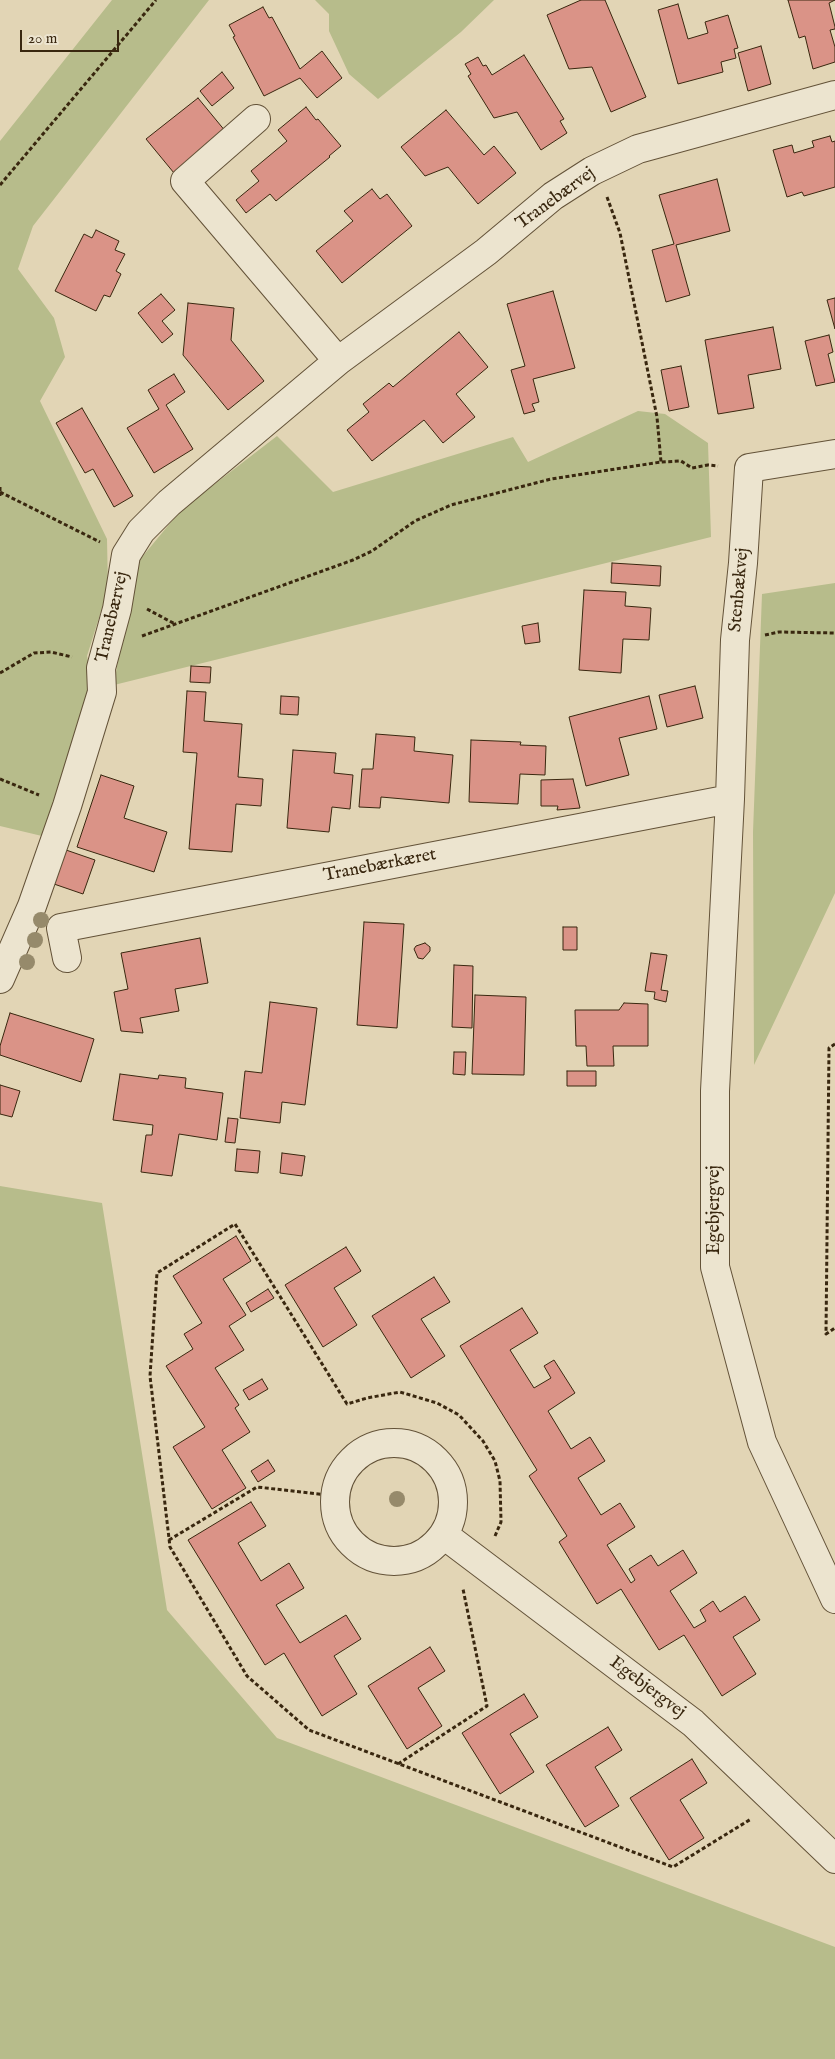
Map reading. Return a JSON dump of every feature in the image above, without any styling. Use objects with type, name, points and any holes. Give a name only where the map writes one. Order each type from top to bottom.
[{"type":"street","name":"Tranebærvej","points":[[0,979],[32,906],[67,806],[102,692],[104,656],[117,609],[126,555],[141,531],[169,503],[338,361],[486,252],[553,196],[592,171],[646,146],[835,95]]},
{"type":"street","points":[[256,119],[185,181],[338,361]]},
{"type":"street","points":[[749,468],[835,454]]},
{"type":"street","name":"Stenbækvej","points":[[730,799],[735,640],[743,563],[749,468]]},
{"type":"street","name":"Tranebærkæret","points":[[67,958],[61,928],[730,799]]},
{"type":"street","name":"Egebjergvej","points":[[730,799],[715,1091],[715,1267],[762,1442],[835,1599]]},
{"type":"street","points":[[382,1444],[397,1444],[413,1446],[426,1453],[438,1463],[447,1476],[452,1490],[453,1506],[451,1521],[444,1535],[434,1547],[421,1556],[391,1562],[376,1559],[362,1552],[350,1542],[341,1529],[336,1514],[336,1496],[338,1484],[354,1458],[382,1444]]},
{"type":"street","name":"Egebjergvej","points":[[444,1535],[694,1723],[835,1858]]},
{"type":"path","points":[[0,185],[156,0]]},
{"type":"path","points":[[592,171],[600,181],[620,234],[657,417],[661,462]]},
{"type":"path","points":[[0,673],[34,653],[51,652],[76,657],[104,656],[127,642],[372,552],[415,520],[451,505],[551,479],[661,462],[681,461],[692,468],[708,465],[749,468]]},
{"type":"path","points":[[0,487],[0,494],[126,555]]},
{"type":"path","points":[[735,640],[779,632],[835,633]]},
{"type":"path","points":[[0,779],[67,806]]},
{"type":"path","points":[[835,1044],[829,1048],[826,1334],[835,1328]]},
{"type":"path","points":[[480,1562],[491,1545],[501,1522],[502,1495],[495,1461],[483,1441],[459,1414],[437,1403],[400,1392],[347,1404],[235,1224],[157,1273],[150,1376],[170,1547],[247,1676],[309,1730],[673,1868],[777,1803]]},
{"type":"path","points":[[169,1540],[257,1487],[336,1496]]},
{"type":"path","points":[[398,1764],[487,1706],[462,1585]]},
{"type":"green space","points":[[112,0],[209,0],[33,226],[18,269],[54,318],[65,357],[40,401],[107,539],[108,589],[87,656],[93,683],[63,779],[42,836],[0,826],[0,141]]},
{"type":"green space","points":[[315,0],[494,0],[461,32],[378,99],[349,74],[329,31],[329,14]]},
{"type":"green space","points":[[638,411],[665,414],[708,443],[711,537],[114,685],[133,568],[181,510],[277,436],[333,492],[513,437],[528,462]]},
{"type":"green space","points":[[835,583],[835,893],[754,1065],[753,832],[762,594]]},
{"type":"green space","points":[[0,1186],[102,1203],[167,1610],[277,1738],[835,1947],[835,2059],[0,2059]]},
{"type":"building","points":[[581,0],[605,0],[646,97],[611,112],[592,67],[569,69],[547,15]]},
{"type":"building","points":[[788,0],[835,0],[829,3],[835,27],[835,29],[830,30],[835,47],[835,62],[813,69],[805,36],[799,38]]},
{"type":"building","points":[[678,4],[688,39],[708,33],[705,22],[728,15],[738,48],[734,49],[736,58],[721,62],[723,72],[678,84],[658,10]]},
{"type":"building","points":[[263,7],[269,18],[272,17],[300,69],[322,51],[342,78],[317,98],[300,78],[264,96],[233,37],[235,36],[229,25]]},
{"type":"building","points":[[761,46],[771,84],[748,91],[738,53]]},
{"type":"building","points":[[524,55],[564,119],[560,121],[567,133],[541,150],[517,112],[494,118],[468,76],[471,74],[465,64],[478,57],[483,66],[486,65],[492,75]]},
{"type":"building","points":[[222,72],[234,88],[212,106],[200,91]]},
{"type":"building","points":[[198,98],[226,132],[174,173],[146,139]]},
{"type":"building","points":[[306,107],[341,146],[276,201],[270,194],[246,213],[236,200],[259,181],[251,171],[287,141],[278,130]]},
{"type":"building","points":[[446,110],[484,155],[494,146],[516,173],[478,204],[448,167],[425,176],[401,147]]},
{"type":"building","points":[[830,136],[832,142],[835,141],[835,187],[804,196],[802,192],[787,197],[773,150],[792,145],[794,153],[814,147],[812,141]]},
{"type":"building","points":[[717,179],[730,231],[676,245],[690,295],[666,302],[652,250],[674,244],[659,195]]},
{"type":"building","points":[[372,189],[380,199],[387,194],[412,226],[342,283],[316,251],[353,221],[344,211]]},
{"type":"building","points":[[96,230],[119,241],[115,250],[125,254],[116,271],[121,274],[110,297],[104,295],[96,311],[55,291],[84,234],[92,238]]},
{"type":"building","points":[[553,291],[575,368],[533,379],[539,402],[532,404],[535,411],[524,414],[511,370],[525,366],[507,304]]},
{"type":"building","points":[[161,294],[175,310],[162,321],[173,334],[162,343],[138,313]]},
{"type":"building","points":[[835,298],[835,329],[827,300]]},
{"type":"building","points":[[188,303],[234,308],[231,340],[264,381],[228,410],[183,355]]},
{"type":"building","points":[[773,327],[781,369],[748,375],[754,408],[718,414],[705,340]]},
{"type":"building","points":[[459,332],[488,367],[456,394],[475,417],[443,443],[424,420],[372,461],[347,430],[369,412],[363,404],[389,383],[393,387]]},
{"type":"building","points":[[829,335],[833,352],[828,354],[835,382],[816,386],[805,341]]},
{"type":"building","points":[[681,366],[689,407],[669,411],[661,370]]},
{"type":"building","points":[[174,374],[185,392],[166,405],[193,449],[154,473],[127,428],[159,409],[148,390]]},
{"type":"building","points":[[82,408],[133,496],[114,507],[93,469],[85,473],[56,423]]},
{"type":"building","points":[[612,563],[661,566],[660,586],[611,583]]},
{"type":"building","points":[[584,590],[626,592],[625,606],[651,608],[649,640],[623,639],[621,673],[579,670]]},
{"type":"building","points":[[538,623],[540,642],[525,644],[522,626]]},
{"type":"building","points":[[191,666],[211,667],[210,683],[190,682]]},
{"type":"building","points":[[695,686],[703,718],[667,727],[659,695]]},
{"type":"building","points":[[187,691],[206,692],[204,721],[242,724],[238,777],[263,779],[261,806],[236,804],[232,852],[189,849],[197,753],[183,752]]},
{"type":"building","points":[[281,696],[299,697],[298,715],[280,714]]},
{"type":"building","points":[[649,696],[657,729],[619,738],[629,775],[586,786],[569,717]]},
{"type":"building","points":[[376,734],[415,737],[414,751],[453,755],[449,803],[381,797],[380,808],[359,807],[362,769],[373,769]]},
{"type":"building","points":[[471,740],[521,742],[520,745],[546,746],[545,775],[520,774],[518,804],[469,802]]},
{"type":"building","points":[[293,750],[336,753],[334,773],[353,775],[350,809],[332,807],[329,832],[287,828]]},
{"type":"building","points":[[101,775],[134,786],[124,818],[167,832],[154,872],[77,847]]},
{"type":"building","points":[[573,779],[580,808],[557,810],[558,806],[541,806],[541,780]]},
{"type":"building","points":[[66,850],[95,860],[83,894],[54,884]]},
{"type":"building","points":[[364,922],[404,924],[397,1028],[357,1025]]},
{"type":"building","points":[[563,927],[577,927],[577,950],[563,950]]},
{"type":"building","points":[[200,938],[208,983],[175,989],[179,1011],[140,1018],[143,1033],[121,1031],[114,992],[128,989],[121,953]]},
{"type":"building","points":[[425,943],[430,947],[430,951],[423,959],[418,958],[414,949],[416,946]]},
{"type":"building","points":[[651,953],[667,955],[661,990],[668,991],[666,1002],[654,999],[655,992],[645,991]]},
{"type":"building","points":[[454,965],[473,966],[472,1028],[452,1027]]},
{"type":"building","points":[[475,995],[526,997],[524,1075],[472,1074]]},
{"type":"building","points":[[270,1002],[317,1008],[305,1105],[282,1102],[280,1123],[240,1118],[245,1071],[262,1073]]},
{"type":"building","points":[[624,1003],[648,1004],[648,1046],[613,1046],[614,1066],[587,1066],[586,1046],[576,1046],[575,1010],[619,1010]]},
{"type":"building","points":[[10,1013],[94,1039],[81,1082],[0,1055],[0,1046]]},
{"type":"building","points":[[454,1052],[466,1052],[465,1075],[453,1074]]},
{"type":"building","points":[[567,1071],[596,1071],[596,1086],[567,1086]]},
{"type":"building","points":[[120,1074],[158,1079],[159,1075],[186,1078],[185,1088],[223,1093],[217,1140],[179,1134],[172,1176],[141,1172],[146,1135],[152,1135],[153,1125],[113,1120]]},
{"type":"building","points":[[0,1085],[20,1091],[12,1117],[0,1114]]},
{"type":"building","points":[[228,1118],[238,1119],[235,1143],[225,1142]]},
{"type":"building","points":[[237,1149],[260,1151],[258,1173],[235,1171]]},
{"type":"building","points":[[282,1153],[305,1156],[302,1176],[280,1173]]},
{"type":"building","points":[[236,1236],[251,1261],[223,1279],[246,1315],[229,1326],[244,1350],[215,1368],[239,1405],[235,1408],[250,1432],[222,1450],[246,1488],[212,1509],[173,1447],[205,1427],[166,1366],[193,1349],[184,1334],[202,1323],[173,1276]]},
{"type":"building","points":[[346,1247],[361,1271],[334,1288],[357,1325],[323,1347],[285,1285]]},
{"type":"building","points":[[434,1277],[450,1302],[421,1319],[445,1356],[411,1378],[372,1316]]},
{"type":"building","points":[[268,1289],[274,1298],[251,1312],[246,1303]]},
{"type":"building","points":[[522,1308],[538,1333],[510,1350],[534,1388],[551,1378],[544,1366],[554,1360],[575,1393],[548,1411],[571,1449],[590,1437],[605,1461],[578,1478],[601,1515],[620,1503],[635,1527],[607,1545],[631,1583],[635,1580],[629,1569],[651,1555],[658,1566],[683,1550],[697,1573],[670,1591],[694,1628],[706,1621],[700,1610],[713,1601],[720,1612],[745,1596],[760,1620],[733,1637],[756,1674],[722,1696],[684,1635],[659,1650],[621,1589],[597,1604],[559,1542],[567,1536],[529,1476],[537,1470],[460,1346]]},
{"type":"building","points":[[262,1379],[268,1389],[249,1400],[243,1390]]},
{"type":"building","points":[[268,1460],[275,1471],[258,1482],[251,1471]]},
{"type":"building","points":[[251,1502],[266,1526],[238,1543],[261,1581],[289,1563],[304,1588],[276,1605],[300,1643],[346,1615],[361,1639],[334,1656],[357,1694],[322,1716],[284,1653],[265,1665],[188,1540]]},
{"type":"building","points":[[430,1647],[445,1671],[418,1688],[442,1726],[407,1749],[368,1686]]},
{"type":"building","points":[[524,1694],[538,1717],[510,1734],[534,1772],[500,1794],[462,1733]]},
{"type":"building","points":[[608,1727],[622,1750],[595,1767],[619,1806],[585,1827],[546,1765]]},
{"type":"building","points":[[692,1759],[707,1783],[680,1800],[704,1838],[669,1860],[630,1798]]}]
